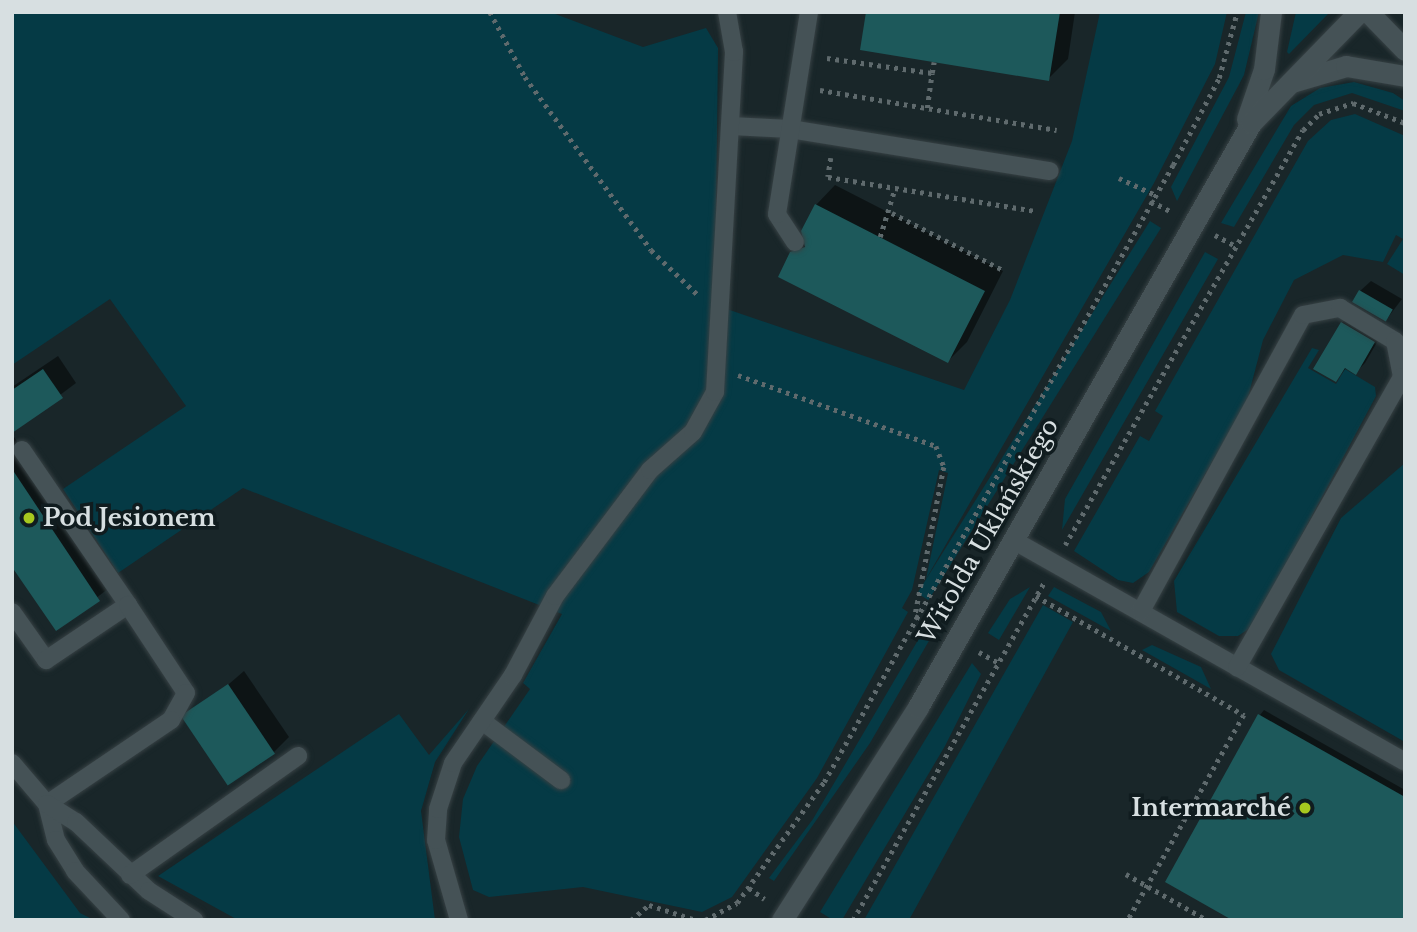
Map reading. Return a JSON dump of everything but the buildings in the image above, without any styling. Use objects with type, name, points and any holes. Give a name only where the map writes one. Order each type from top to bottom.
[{"type":"street","name":"Witolda Uklańskiego","points":[[782,920],[905,730],[1227,160],[1260,85],[1271,12]]},
{"type":"street","name":"Witolda Uklańskiego","points":[[1227,160],[1286,84],[1359,12]]},
{"type":"street","points":[[1368,12],[1405,50]]},
{"type":"street","points":[[1286,84],[1346,66],[1405,76]]},
{"type":"lane","points":[[459,920],[436,824],[446,778],[555,596],[650,470],[708,411],[720,369],[723,319],[734,52],[727,12]]},
{"type":"lane","points":[[795,242],[777,214],[810,12]]},
{"type":"lane","points":[[731,126],[790,129],[1050,171]]},
{"type":"lane","points":[[1141,611],[1303,315],[1340,308],[1395,341],[1402,377],[1237,667]]},
{"type":"lane","points":[[22,450],[169,660],[186,693],[184,704],[47,804]]},
{"type":"lane","points":[[1013,540],[1405,762]]},
{"type":"lane","points":[[12,612],[47,660],[128,605]]},
{"type":"lane","points":[[481,721],[561,780]]},
{"type":"lane","points":[[130,876],[298,756]]},
{"type":"lane","points":[[12,762],[47,804],[76,822],[130,876],[194,920]]},
{"type":"lane","points":[[47,804],[56,840],[75,871],[121,920]]},
{"type":"path","points":[[490,12],[525,77],[651,250],[723,319]]},
{"type":"path","points":[[705,920],[727,912],[749,888],[804,815],[1156,195],[1219,78],[1237,12]]},
{"type":"path","points":[[823,68],[826,58],[932,74]]},
{"type":"path","points":[[927,108],[934,62]]},
{"type":"path","points":[[816,89],[820,79]]},
{"type":"path","points":[[797,86],[1057,130]]},
{"type":"path","points":[[1067,542],[1303,130],[1319,114],[1365,104],[1405,123]]},
{"type":"path","points":[[835,136],[828,177],[1036,211]]},
{"type":"path","points":[[1119,178],[1156,195]]},
{"type":"path","points":[[880,237],[892,213],[895,188]]},
{"type":"path","points":[[1151,201],[1171,211]]},
{"type":"path","points":[[892,213],[1003,270]]},
{"type":"path","points":[[1214,234],[1236,246]]},
{"type":"path","points":[[731,373],[936,446],[944,467],[915,616]]},
{"type":"path","points":[[853,920],[1042,585]]},
{"type":"path","points":[[1036,596],[1244,715],[1128,920]]},
{"type":"path","points":[[915,616],[936,628]]},
{"type":"path","points":[[978,651],[999,663]]},
{"type":"path","points":[[1126,874],[1207,920]]},
{"type":"path","points":[[749,888],[762,897]]},
{"type":"path","points":[[631,920],[649,905],[696,920]]},
{"type":"shaded area","points":[[12,12],[550,12],[643,47],[706,28],[718,48],[715,305],[964,390],[1010,300],[1072,141],[1100,12],[1227,12],[1215,64],[1154,183],[926,579],[948,473],[939,470],[912,590],[902,608],[908,612],[817,778],[732,897],[702,912],[583,887],[489,897],[473,890],[459,837],[463,799],[477,766],[530,689],[523,683],[562,614],[243,488],[118,573],[63,489],[186,406],[110,299],[12,365]]},
{"type":"shaded area","points":[[1246,12],[1259,12],[1244,75],[1177,201],[1171,187],[1229,77]]},
{"type":"shaded area","points":[[1296,12],[1330,12],[1289,54],[1287,52]]},
{"type":"shaded area","points":[[1354,82],[1393,93],[1405,101],[1405,111],[1352,93],[1314,105],[1294,125],[1234,227],[1221,223],[1291,106],[1320,88]]},
{"type":"shaded area","points":[[1355,114],[1405,136],[1405,275],[1387,264],[1403,239],[1396,235],[1383,262],[1343,255],[1294,280],[1263,340],[1247,401],[1149,572],[1133,583],[1118,580],[1074,551],[1140,436],[1149,441],[1163,416],[1155,411],[1308,141],[1331,120]]},
{"type":"shaded area","points":[[1150,221],[1161,228],[928,600],[917,593]]},
{"type":"shaded area","points":[[1205,252],[1218,259],[1062,530],[1065,499]]},
{"type":"shaded area","points":[[1312,348],[1319,350],[1308,368],[1336,384],[1345,369],[1375,387],[1376,396],[1253,626],[1238,636],[1219,636],[1177,612],[1174,581]]},
{"type":"shaded area","points":[[1405,463],[1405,742],[1279,670],[1271,654],[1341,518]]},
{"type":"shaded area","points":[[1030,587],[999,640],[988,633],[1010,599]]},
{"type":"shaded area","points":[[1054,587],[1101,612],[1111,631],[1048,596]]},
{"type":"shaded area","points":[[1043,605],[1073,622],[909,920],[864,920]]},
{"type":"shaded area","points":[[921,635],[930,639],[870,743],[774,881],[769,878],[813,819]]},
{"type":"shaded area","points":[[1152,645],[1201,667],[1211,689],[1142,650]]},
{"type":"shaded area","points":[[972,663],[981,674],[945,746],[842,920],[833,920],[820,912]]},
{"type":"shaded area","points":[[469,709],[435,762],[421,811],[435,920],[238,920],[158,876],[399,714],[429,755]]},
{"type":"shaded area","points":[[12,821],[80,913],[94,920],[12,920]]},
{"type":"place","name":"Pod Jesionem","points":[[29,518]]},
{"type":"place","name":"Intermarché","points":[[1305,808]]}]
